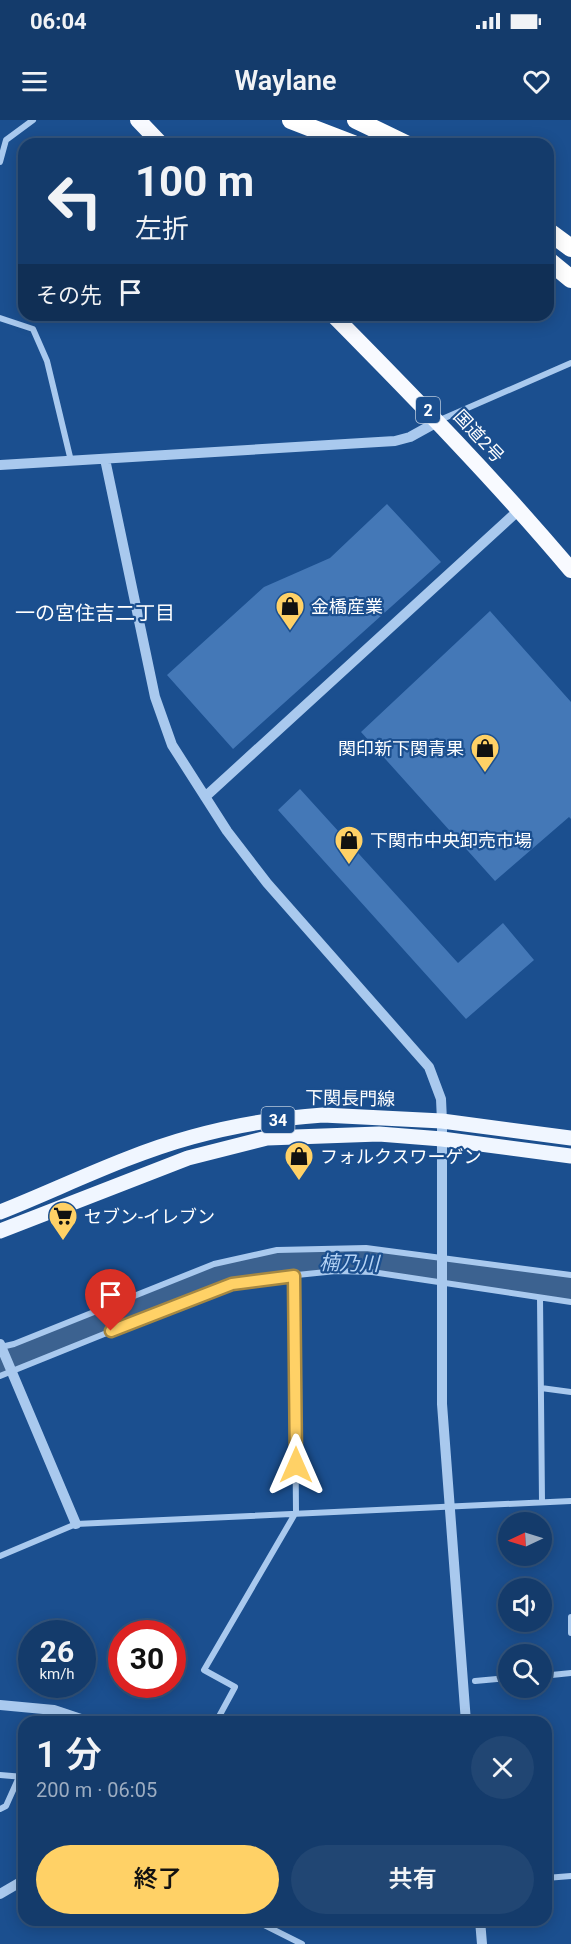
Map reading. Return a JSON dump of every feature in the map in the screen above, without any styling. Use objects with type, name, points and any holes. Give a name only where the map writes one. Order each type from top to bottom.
[{"type":"highway","points":[[138,120],[155,138]]},
{"type":"highway","points":[[291,120],[338,138]]},
{"type":"highway","points":[[356,120],[394,138]]},
{"type":"highway","points":[[554,235],[571,248]]},
{"type":"highway","points":[[554,265],[571,279]]},
{"type":"highway","name":"国道2号","points":[[339,321],[439,421],[520,509],[571,570]]},
{"type":"highway","name":"国道2号","points":[[520,509],[571,559]]},
{"type":"main road","name":"下関長門線","points":[[0,1212],[135,1157],[227,1128],[323,1115],[442,1121],[571,1138]]},
{"type":"main road","name":"下関長門線","points":[[0,1230],[188,1158],[228,1146],[267,1138],[349,1133],[442,1139],[571,1156]]},
{"type":"street","points":[[0,162],[6,140],[33,120]]},
{"type":"street","points":[[0,318],[33,330],[47,361],[71,461]]},
{"type":"street","points":[[0,465],[395,441],[410,437],[439,421],[571,363]]},
{"type":"street","points":[[105,459],[155,697],[172,745],[205,797],[267,883],[429,1067],[441,1099],[442,1404],[466,1716]]},
{"type":"street","points":[[205,797],[520,509]]},
{"type":"street","points":[[76,1524],[6,1372],[1,1347],[14,1344],[214,1264],[277,1250],[366,1248],[571,1275]]},
{"type":"street","points":[[6,1372],[232,1284],[294,1276],[336,1271],[372,1272],[571,1302]]},
{"type":"street","points":[[219,1716],[235,1687],[204,1670],[296,1512],[294,1276]]},
{"type":"street","points":[[540,1298],[543,1502]]},
{"type":"street","points":[[541,1388],[571,1392]]},
{"type":"street","points":[[0,1557],[76,1524],[571,1501]]},
{"type":"street","points":[[571,1617],[571,1633]]},
{"type":"street","points":[[552,1675],[571,1673]]},
{"type":"street","points":[[475,1681],[498,1679]]},
{"type":"street","points":[[0,1705],[54,1710],[72,1716]]},
{"type":"street","points":[[0,1775],[18,1777]]},
{"type":"street","points":[[0,1809],[6,1806],[18,1784]]},
{"type":"street","points":[[552,1878],[571,1876]]},
{"type":"street","points":[[0,1894],[18,1884]]},
{"type":"street","points":[[266,1926],[302,1944]]},
{"type":"street","points":[[480,1926],[482,1944]]},
{"type":"building","name":"金橋産業","points":[[387,504],[441,562],[233,749],[167,675],[264,587],[330,558]]},
{"type":"building","name":"関印新下関青果","points":[[490,611],[571,702],[571,819],[569,817],[495,881],[361,732]]},
{"type":"building","name":"下関市中央卸売市場","points":[[300,789],[458,963],[503,923],[534,960],[466,1019],[278,810]]},
{"type":"waterway","name":"楠乃川","points":[[0,1363],[216,1277],[280,1263],[333,1259],[365,1260],[571,1288]]},
{"type":"place","name":"金橋産業","points":[[290,632]]},
{"type":"place","name":"関印新下関青果","points":[[485,774]]},
{"type":"place","name":"下関市中央卸売市場","points":[[349,866]]},
{"type":"place","name":"フォルクスワーゲン","points":[[299,1182]]},
{"type":"place","name":"セブン-イレブン","points":[[63,1242]]},
{"type":"district","name":"一の宮住吉二丁目","points":[[95,613]]},
{"type":"route","points":[[111,1331],[232,1284],[294,1276],[296,1465]]}]
